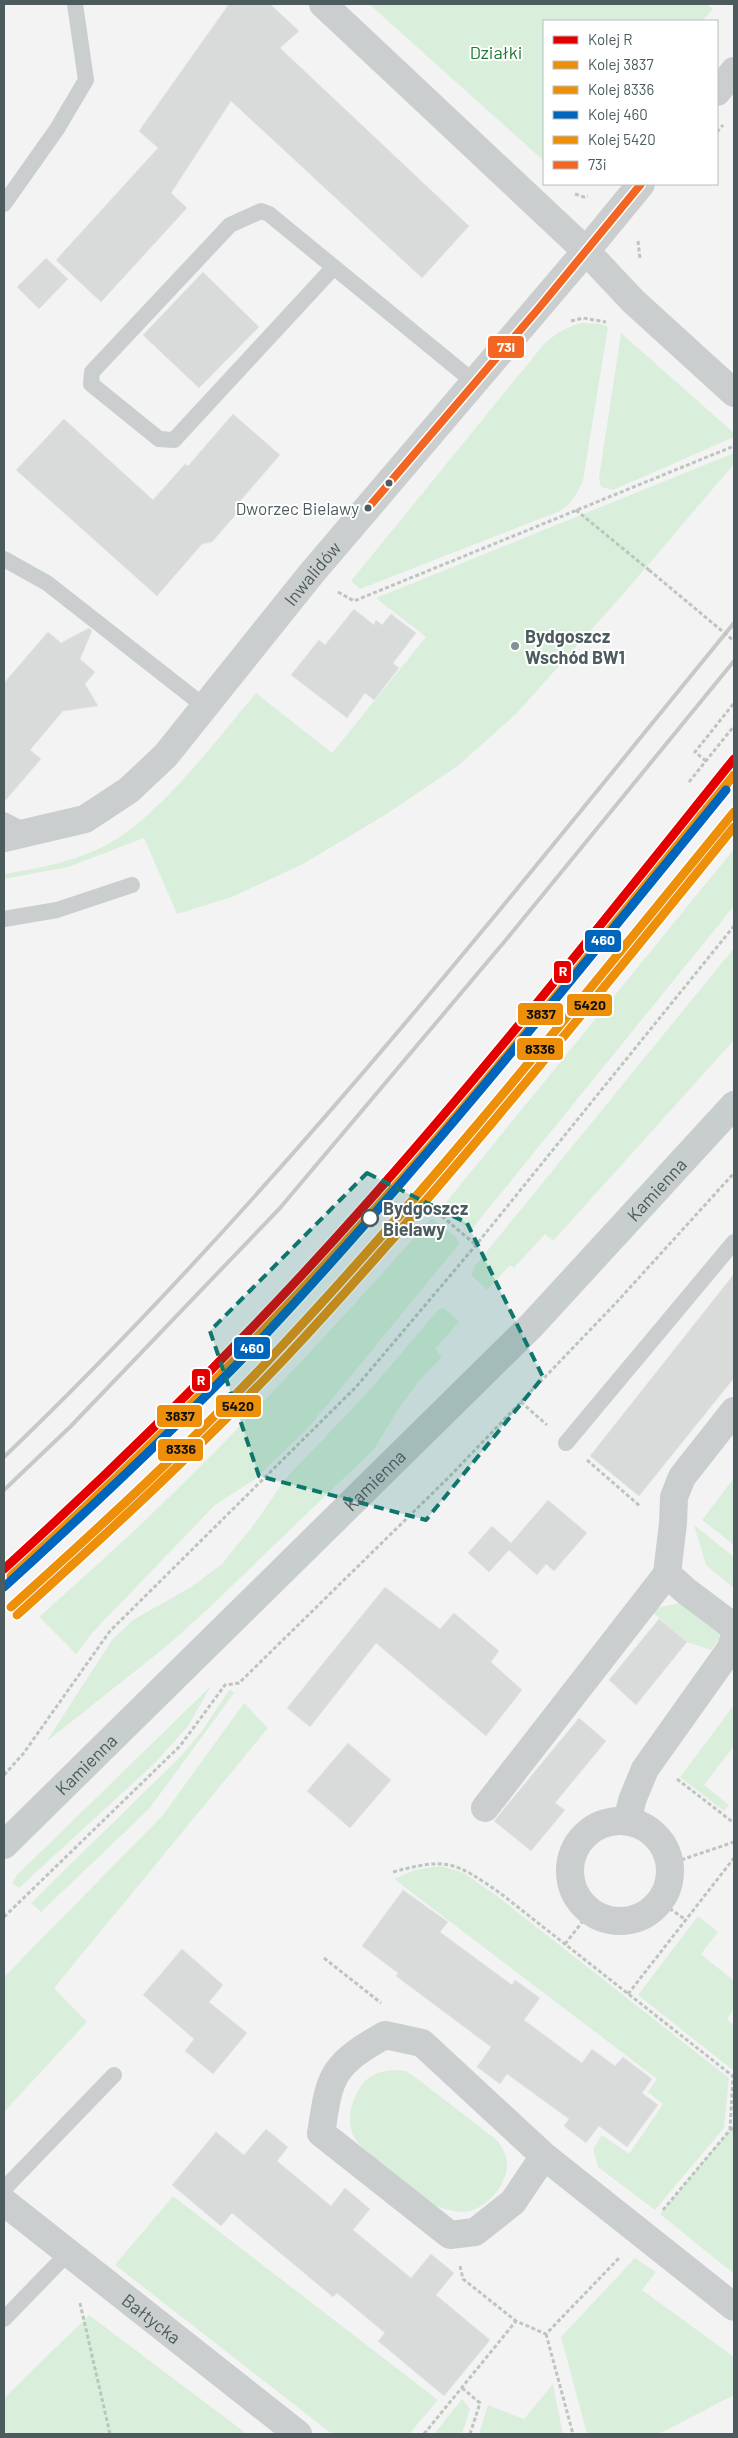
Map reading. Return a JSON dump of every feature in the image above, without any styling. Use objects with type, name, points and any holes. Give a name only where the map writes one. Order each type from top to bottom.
[{"type":"main road","name":"Kamienna","points":[[4,1845],[531,1326],[734,1105]]},
{"type":"street","points":[[323,4],[586,252],[633,300],[734,393]]},
{"type":"street","points":[[718,91],[734,71]]},
{"type":"street","name":"Inwalidów","points":[[16,835],[85,819],[129,790],[166,754],[311,574],[586,252],[640,185]]},
{"type":"street","points":[[485,1808],[667,1574],[674,1496],[679,1484],[734,1411]]},
{"type":"street","points":[[628,1820],[633,1798],[645,1769],[733,1643],[733,1628],[667,1574]]},
{"type":"street","points":[[615,1820],[628,1820],[639,1824],[659,1838],[670,1860],[669,1864],[669,1884],[660,1901],[647,1913],[636,1919],[624,1921],[606,1920],[590,1912],[574,1893],[570,1881],[569,1869],[576,1846],[592,1828],[615,1820]]},
{"type":"street","points":[[544,2156],[513,2202],[474,2232],[450,2235],[321,2133],[328,2093],[340,2067],[386,2035],[422,2043],[544,2156],[734,2307]]},
{"type":"street","name":"Bałtycka","points":[[4,2202],[298,2434]]},
{"type":"lane","points":[[4,204],[57,129],[86,80],[75,4]]},
{"type":"lane","points":[[334,268],[174,440],[159,439],[91,384],[92,372],[230,225],[261,211],[270,214],[474,382]]},
{"type":"lane","points":[[4,559],[47,583],[204,706]]},
{"type":"lane","points":[[4,820],[16,835]]},
{"type":"lane","points":[[4,919],[57,910],[132,885]]},
{"type":"lane","points":[[566,1443],[734,1242]]},
{"type":"lane","points":[[4,2189],[114,2075]]},
{"type":"lane","points":[[4,2319],[68,2253]]},
{"type":"path","points":[[638,240],[640,262]]},
{"type":"path","points":[[336,590],[354,601],[734,446]]},
{"type":"path","points":[[576,510],[734,641]]},
{"type":"path","points":[[706,761],[695,752],[734,703]]},
{"type":"path","points":[[689,782],[734,726]]},
{"type":"path","points":[[4,1775],[24,1754],[110,1631],[356,1387],[476,1245],[734,926]]},
{"type":"path","points":[[4,1917],[180,1746],[225,1685],[239,1683],[449,1477],[615,1304],[734,1173]]},
{"type":"path","points":[[438,1212],[476,1245]]},
{"type":"path","points":[[521,1402],[642,1508]]},
{"type":"path","points":[[669,1773],[734,1823]]},
{"type":"path","points":[[669,1864],[734,1842]]},
{"type":"path","points":[[628,1994],[734,1858]]},
{"type":"path","points":[[393,1872],[441,1862],[466,1870],[565,1944],[734,2077],[730,2130]]},
{"type":"path","points":[[660,1901],[686,1920]]},
{"type":"path","points":[[565,1944],[590,1912]]},
{"type":"path","points":[[546,2334],[642,2234],[730,2130],[734,2128]]},
{"type":"path","points":[[450,2235],[464,2279],[516,2321],[546,2334]]},
{"type":"path","points":[[79,2300],[110,2434]]},
{"type":"path","points":[[424,2434],[516,2321]]},
{"type":"path","points":[[546,2334],[573,2434]]},
{"type":"path","points":[[462,2388],[480,2403],[470,2434]]},
{"type":"highlighted area","points":[[367,1173],[467,1223],[543,1377],[426,1520],[259,1476],[210,1331]]},
{"type":"green space","name":"Działki","points":[[369,4],[707,4],[713,9],[703,20],[543,20],[543,160]]},
{"type":"green space","points":[[582,323],[601,324],[608,327],[583,481],[571,501],[560,511],[360,589],[351,581],[544,344],[571,326]]},
{"type":"green space","points":[[621,333],[734,433],[734,437],[613,490],[601,487],[599,478]]},
{"type":"green space","points":[[734,453],[734,464],[625,592],[517,713],[459,765],[385,815],[303,864],[232,897],[177,914],[144,838],[68,867],[4,879],[4,874],[74,859],[118,838],[139,822],[182,780],[256,693],[332,753],[426,637],[376,598]]},
{"type":"green space","points":[[734,849],[734,906],[472,1229],[464,1225],[443,1206]]},
{"type":"green space","points":[[734,948],[734,1040],[553,1241],[545,1234],[514,1268],[510,1265],[487,1290],[471,1275],[474,1267]]},
{"type":"green space","points":[[432,1218],[456,1237],[459,1244],[309,1427],[254,1480],[215,1505],[93,1632],[76,1654],[39,1617],[147,1519],[197,1470],[333,1328]]},
{"type":"green space","points":[[444,1308],[459,1322],[435,1349],[442,1357],[418,1382],[397,1411],[374,1449],[168,1645],[46,1742],[112,1640],[133,1620],[191,1587],[222,1564],[255,1523],[286,1478],[369,1391],[439,1309]]},
{"type":"green space","points":[[734,1478],[734,1545],[702,1520]]},
{"type":"green space","points":[[694,1525],[734,1557],[734,1588],[706,1565]]},
{"type":"green space","points":[[685,1602],[720,1625],[719,1639],[711,1650],[687,1642],[652,1612],[660,1607]]},
{"type":"green space","points":[[211,1686],[188,1726],[156,1762],[19,1888],[12,1883],[17,1875]]},
{"type":"green space","points":[[230,1689],[234,1693],[149,1809],[41,1912],[31,1903],[180,1757],[202,1731]]},
{"type":"green space","points":[[244,1703],[268,1728],[54,1988],[87,2022],[4,2112],[4,1977],[163,1815]]},
{"type":"green space","points":[[734,1705],[734,1746],[704,1785],[729,1805],[724,1811],[680,1777]]},
{"type":"green space","points":[[441,1866],[464,1873],[497,1896],[729,2078],[724,2128],[655,2210],[598,2167],[593,2149],[602,2135],[629,2154],[663,2104],[648,2092],[657,2079],[394,1879],[415,1870]]},
{"type":"green space","points":[[698,1916],[718,1932],[701,1954],[734,1981],[734,2009],[727,2019],[734,2025],[734,2071],[638,1995]]},
{"type":"green space","points":[[393,2070],[406,2071],[498,2141],[506,2157],[507,2171],[501,2185],[485,2204],[471,2211],[462,2212],[433,2205],[378,2162],[354,2137],[350,2115],[357,2093],[372,2076]]},
{"type":"green space","points":[[734,2128],[734,2274],[660,2214],[730,2130]]},
{"type":"green space","points":[[173,2196],[438,2400],[409,2434],[332,2434],[115,2265]]},
{"type":"green space","points":[[635,2258],[656,2272],[642,2290],[734,2357],[734,2395],[659,2434],[587,2434],[561,2337]]},
{"type":"green space","points":[[89,2315],[247,2434],[4,2434],[4,2398]]},
{"type":"green space","points":[[553,2384],[563,2434],[479,2434],[488,2405],[524,2419]]},
{"type":"green space","points":[[462,2399],[470,2409],[462,2434],[434,2434]]},
{"type":"building","points":[[229,4],[270,4],[299,31],[280,48],[469,226],[422,278],[231,101],[171,193],[187,208],[101,302],[56,260],[158,148],[139,131]]},
{"type":"building","points":[[46,258],[68,279],[39,309],[17,287]]},
{"type":"building","points":[[203,272],[259,327],[199,388],[143,335]]},
{"type":"building","points":[[233,414],[280,455],[234,508],[238,512],[212,542],[202,544],[157,596],[16,470],[64,419],[153,500],[185,464],[188,466]]},
{"type":"building","points":[[354,609],[374,625],[376,620],[382,625],[391,614],[416,633],[393,663],[399,668],[374,700],[365,693],[347,718],[291,675],[319,640],[325,645]]},
{"type":"building","points":[[89,628],[92,631],[80,659],[95,672],[85,684],[98,706],[63,711],[30,750],[41,759],[4,802],[4,683],[48,632],[61,643]]},
{"type":"building","points":[[734,1274],[734,1378],[639,1496],[590,1456]]},
{"type":"building","points":[[548,1500],[587,1533],[554,1571],[546,1564],[537,1575],[509,1550],[489,1572],[468,1553],[492,1526],[511,1543]]},
{"type":"building","points":[[385,1587],[440,1629],[454,1613],[499,1651],[491,1662],[522,1690],[486,1736],[376,1643],[310,1727],[287,1708]]},
{"type":"building","points":[[659,1619],[687,1642],[636,1705],[609,1680]]},
{"type":"building","points":[[579,1718],[606,1741],[555,1803],[565,1810],[531,1851],[494,1821]]},
{"type":"building","points":[[348,1743],[391,1780],[350,1828],[307,1791]]},
{"type":"building","points":[[403,1890],[448,1922],[440,1932],[512,1985],[515,1980],[540,1998],[524,2020],[582,2063],[592,2049],[615,2066],[623,2057],[652,2079],[642,2093],[658,2105],[627,2147],[599,2126],[586,2143],[564,2126],[569,2119],[507,2074],[500,2084],[477,2067],[491,2047],[396,1976],[398,1973],[362,1946]]},
{"type":"building","points":[[182,1949],[223,1985],[209,2002],[247,2033],[213,2074],[185,2051],[194,2039],[143,1995]]},
{"type":"building","points":[[266,2129],[288,2147],[277,2161],[331,2206],[345,2188],[370,2209],[353,2230],[411,2278],[431,2254],[454,2273],[436,2295],[490,2340],[444,2396],[378,2341],[385,2333],[337,2293],[333,2297],[232,2213],[221,2226],[172,2185],[216,2132],[244,2155]]},
{"type":"railway","points":[[4,1457],[198,1259],[291,1156],[471,945],[734,623]]},
{"type":"railway","points":[[4,1490],[70,1427],[280,1208],[505,941],[734,661]]},
{"type":"rail line","name":"R","points":[[4,1569],[187,1395],[318,1258],[503,1044],[734,759]]},
{"type":"rail line","name":"3837","points":[[11,1576],[194,1402],[325,1265],[415,1164],[508,1054],[734,775]]},
{"type":"rail line","name":"460","points":[[4,1587],[104,1495],[202,1400],[325,1269],[443,1135],[726,790]]},
{"type":"rail line","name":"8336","points":[[11,1607],[182,1448],[280,1348],[398,1218],[512,1084],[734,812]]},
{"type":"rail line","name":"5420","points":[[17,1615],[189,1455],[288,1355],[404,1226],[516,1095],[734,827]]},
{"type":"transit line","name":"73i","points":[[368,508],[539,308],[640,185]]},
{"type":"place","name":"Dworzec Bielawy","points":[[368,508]]},
{"type":"place","name":"Bydgoszcz Wschód BW1","points":[[515,646]]},
{"type":"place","name":"Bydgoszcz Bielawy","points":[[370,1218]]}]
